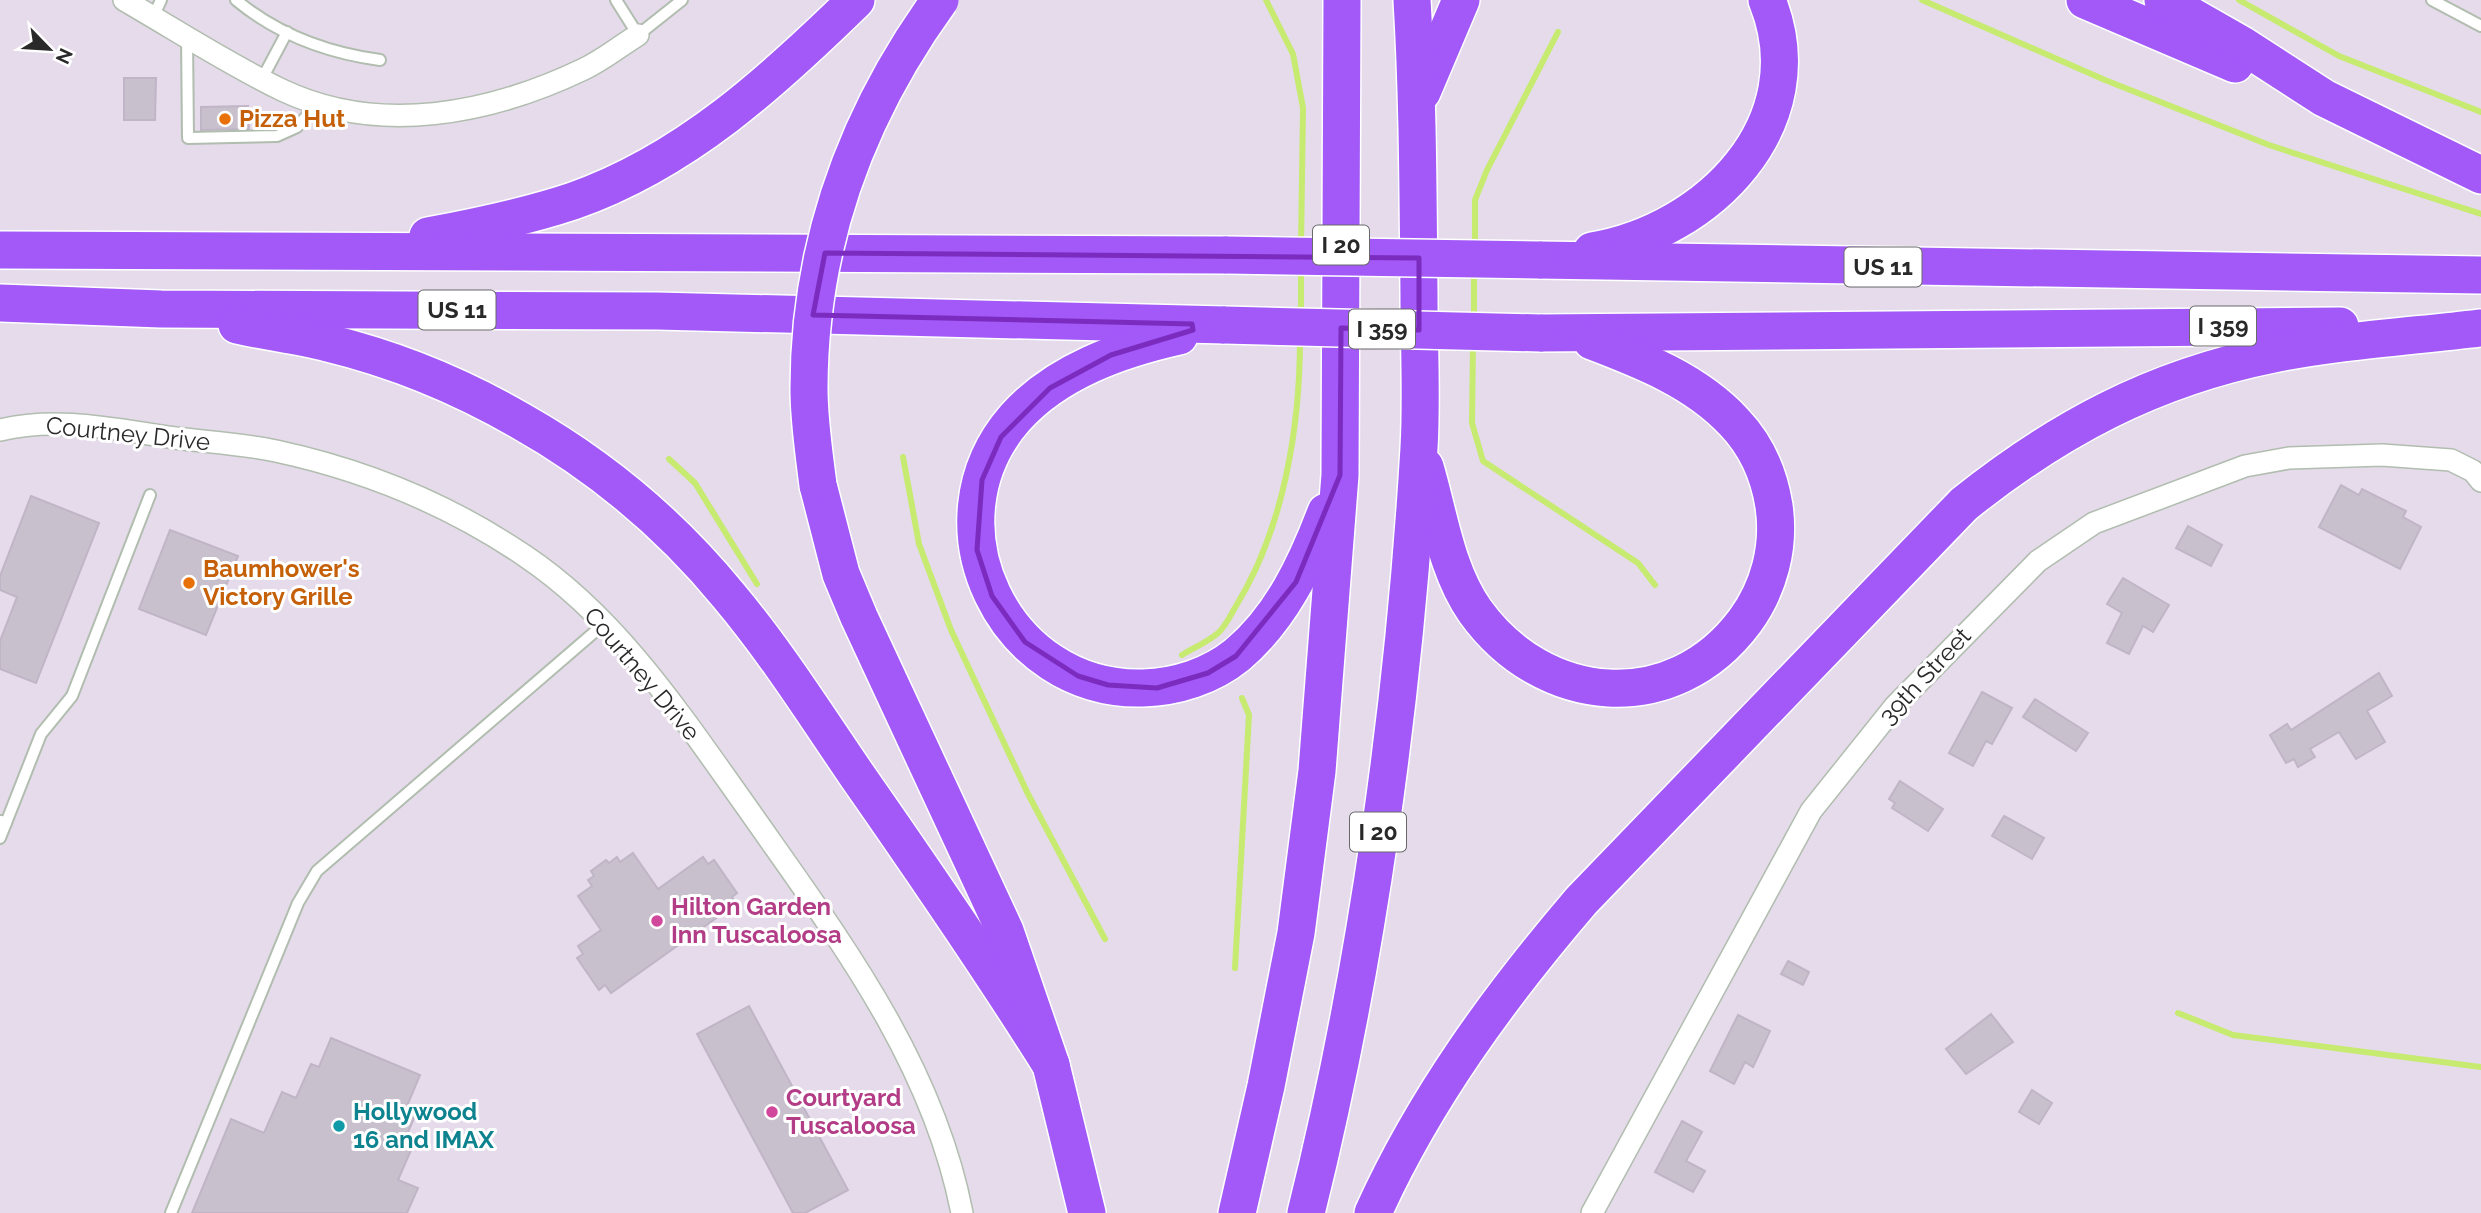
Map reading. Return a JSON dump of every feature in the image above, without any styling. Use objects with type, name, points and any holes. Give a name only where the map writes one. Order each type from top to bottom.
[{"type":"highway","points":[[346,252],[509,220],[575,200],[639,172],[698,138],[753,95],[856,0]]},
{"type":"highway","points":[[940,0],[889,78],[849,160],[835,206],[815,298],[810,345],[809,391],[818,485],[841,574],[896,702],[1005,931],[1051,1065],[1087,1213]]},
{"type":"highway","name":"I 20","points":[[1237,1213],[1266,1086],[1296,933],[1317,771],[1340,475],[1342,0]]},
{"type":"highway","name":"I 20","points":[[1306,1213],[1324,1139],[1367,914],[1398,687],[1419,446],[1418,103],[1412,0]]},
{"type":"highway","points":[[1418,103],[1461,0]]},
{"type":"highway","points":[[1539,260],[1604,249],[1663,226],[1701,205],[1736,173],[1763,133],[1777,92],[1778,45],[1767,0]]},
{"type":"highway","points":[[2085,0],[2324,98],[2481,176]]},
{"type":"highway","points":[[2163,0],[2242,45],[2324,98]]},
{"type":"highway","name":"US 11","points":[[0,250],[1227,255],[2481,275]]},
{"type":"highway","name":"US 11","points":[[0,303],[161,309],[657,311],[1225,325]]},
{"type":"highway","points":[[161,309],[326,342],[393,362],[518,419],[578,456],[632,498],[683,544],[729,596],[771,651],[968,934],[1051,1065]]},
{"type":"highway","points":[[1225,325],[1111,355],[1050,388],[1015,418],[989,458],[979,492],[976,526],[982,572],[1005,618],[1025,642],[1050,661],[1078,676],[1108,685],[1157,688],[1208,674],[1236,656],[1276,612],[1314,545],[1340,475]]},
{"type":"highway","name":"I 359","points":[[1225,325],[1555,333],[2320,325],[2480,328]]},
{"type":"highway","points":[[1373,1213],[1417,1126],[1493,1008],[1536,954],[1657,821],[1964,504],[2019,460],[2078,424],[2142,393],[2205,370],[2274,353],[2480,328]]},
{"type":"highway","points":[[1419,446],[1448,552],[1460,582],[1474,610],[1510,651],[1563,680],[1617,689],[1663,682],[1705,662],[1738,631],[1752,612],[1767,580],[1777,523],[1769,477],[1747,437],[1714,404],[1648,363],[1555,333]]},
{"type":"street","points":[[124,0],[157,8],[187,36],[262,79],[318,103],[371,117],[463,110],[514,97],[585,68],[638,35]]},
{"type":"street","name":"Courtney Drive","points":[[0,430],[23,424],[68,424],[273,451],[340,467],[404,491],[467,521],[526,556],[580,598],[628,648],[710,757],[869,984],[933,1107],[954,1172],[962,1213]]},
{"type":"street","name":"39th Street","points":[[1592,1213],[1811,811],[1895,706],[2038,561],[2095,523],[2245,467],[2288,458],[2382,455],[2451,460],[2473,471],[2481,481]]},
{"type":"lane","points":[[236,0],[287,32],[316,46],[380,60]]},
{"type":"lane","points":[[616,0],[638,35],[682,0]]},
{"type":"lane","points":[[2432,0],[2481,26]]},
{"type":"lane","points":[[262,79],[287,32]]},
{"type":"lane","points":[[187,36],[188,138],[277,136],[297,127],[318,103]]},
{"type":"lane","points":[[0,838],[3,822],[41,734],[72,696],[150,495]]},
{"type":"lane","points":[[171,1213],[298,903],[317,871],[605,623]]},
{"type":"highlighted area","points":[[825,253],[1419,258],[1419,330],[1341,328],[1340,475],[1296,582],[1236,656],[1208,673],[1157,688],[1108,685],[1078,676],[1025,642],[992,596],[977,550],[982,480],[1001,437],[1050,388],[1111,355],[1193,330],[1192,324],[813,315]]},
{"type":"building","points":[[124,78],[156,78],[155,120],[124,120]]},
{"type":"building","name":"Pizza Hut","points":[[248,106],[249,129],[201,130],[201,107]]},
{"type":"building","points":[[2341,485],[2359,495],[2362,489],[2406,511],[2403,517],[2421,527],[2400,569],[2319,527]]},
{"type":"building","points":[[31,496],[99,523],[36,683],[0,669],[0,641],[17,597],[0,590],[0,576]]},
{"type":"building","points":[[2188,526],[2222,545],[2211,566],[2176,548]]},
{"type":"building","name":"Baumhower's Victory Grille","points":[[170,530],[238,556],[206,635],[139,609]]},
{"type":"building","points":[[2123,578],[2169,605],[2153,632],[2143,626],[2129,654],[2107,643],[2122,613],[2107,604]]},
{"type":"building","points":[[2379,673],[2392,696],[2367,711],[2385,742],[2356,759],[2339,732],[2310,749],[2315,757],[2298,767],[2294,759],[2286,763],[2270,735],[2287,724],[2291,730]]},
{"type":"building","points":[[1982,692],[2012,708],[1992,744],[1986,741],[1973,766],[1949,753]]},
{"type":"building","points":[[2035,699],[2088,733],[2076,751],[2023,717]]},
{"type":"building","points":[[1900,781],[1943,809],[1928,831],[1892,808],[1895,803],[1889,799]]},
{"type":"building","points":[[2004,816],[2044,838],[2032,859],[1992,836]]},
{"type":"building","name":"Hilton Garden Inn Tuscaloosa","points":[[633,853],[658,889],[703,857],[708,864],[714,860],[737,893],[732,897],[736,904],[611,993],[605,985],[599,990],[577,958],[583,954],[578,946],[601,930],[578,896],[592,886],[588,880],[594,876],[591,871],[606,860],[609,863],[617,857],[620,862]]},
{"type":"building","points":[[1788,961],[1809,972],[1803,985],[1781,974]]},
{"type":"building","name":"Courtyard Tuscaloosa","points":[[749,1006],[848,1190],[805,1213],[793,1213],[697,1034]]},
{"type":"building","points":[[1991,1014],[2013,1042],[1966,1074],[1946,1049]]},
{"type":"building","points":[[1738,1015],[1770,1031],[1753,1067],[1745,1062],[1734,1084],[1710,1071]]},
{"type":"building","name":"Hollywood 16 and IMAX","points":[[331,1038],[420,1075],[407,1106],[417,1111],[406,1137],[415,1141],[398,1180],[418,1188],[407,1213],[192,1213],[231,1119],[264,1133],[282,1092],[296,1098],[311,1064],[319,1067]]},
{"type":"building","points":[[2032,1090],[2052,1103],[2039,1124],[2019,1112]]},
{"type":"building","points":[[1682,1121],[1702,1132],[1686,1161],[1705,1171],[1693,1192],[1655,1172]]},
{"type":"waterway","points":[[1266,0],[1293,54],[1303,108],[1301,246]]},
{"type":"waterway","points":[[1922,0],[2105,80],[2269,145],[2481,214]]},
{"type":"waterway","points":[[2239,0],[2339,56],[2481,112]]},
{"type":"waterway","points":[[1475,247],[1475,200],[1487,170],[1558,32]]},
{"type":"waterway","points":[[1301,268],[1301,316]]},
{"type":"waterway","points":[[1474,272],[1474,320]]},
{"type":"waterway","points":[[1182,655],[1210,639],[1223,627],[1253,576],[1266,544],[1286,476],[1292,441],[1297,406],[1300,338]]},
{"type":"waterway","points":[[1473,342],[1472,423],[1483,461],[1638,563],[1655,585]]},
{"type":"waterway","points":[[903,457],[919,544],[951,630],[1028,794],[1105,939]]},
{"type":"waterway","points":[[669,459],[695,483],[757,584]]},
{"type":"waterway","points":[[1235,968],[1249,715],[1242,698]]},
{"type":"waterway","points":[[2178,1013],[2233,1035],[2481,1067]]},
{"type":"place","name":"Pizza Hut","points":[[225,119]]},
{"type":"place","name":"Baumhower's Victory Grille","points":[[189,583]]},
{"type":"place","name":"Hilton Garden Inn Tuscaloosa","points":[[657,921]]},
{"type":"place","name":"Courtyard Tuscaloosa","points":[[772,1112]]},
{"type":"place","name":"Hollywood 16 and IMAX","points":[[339,1126]]}]
